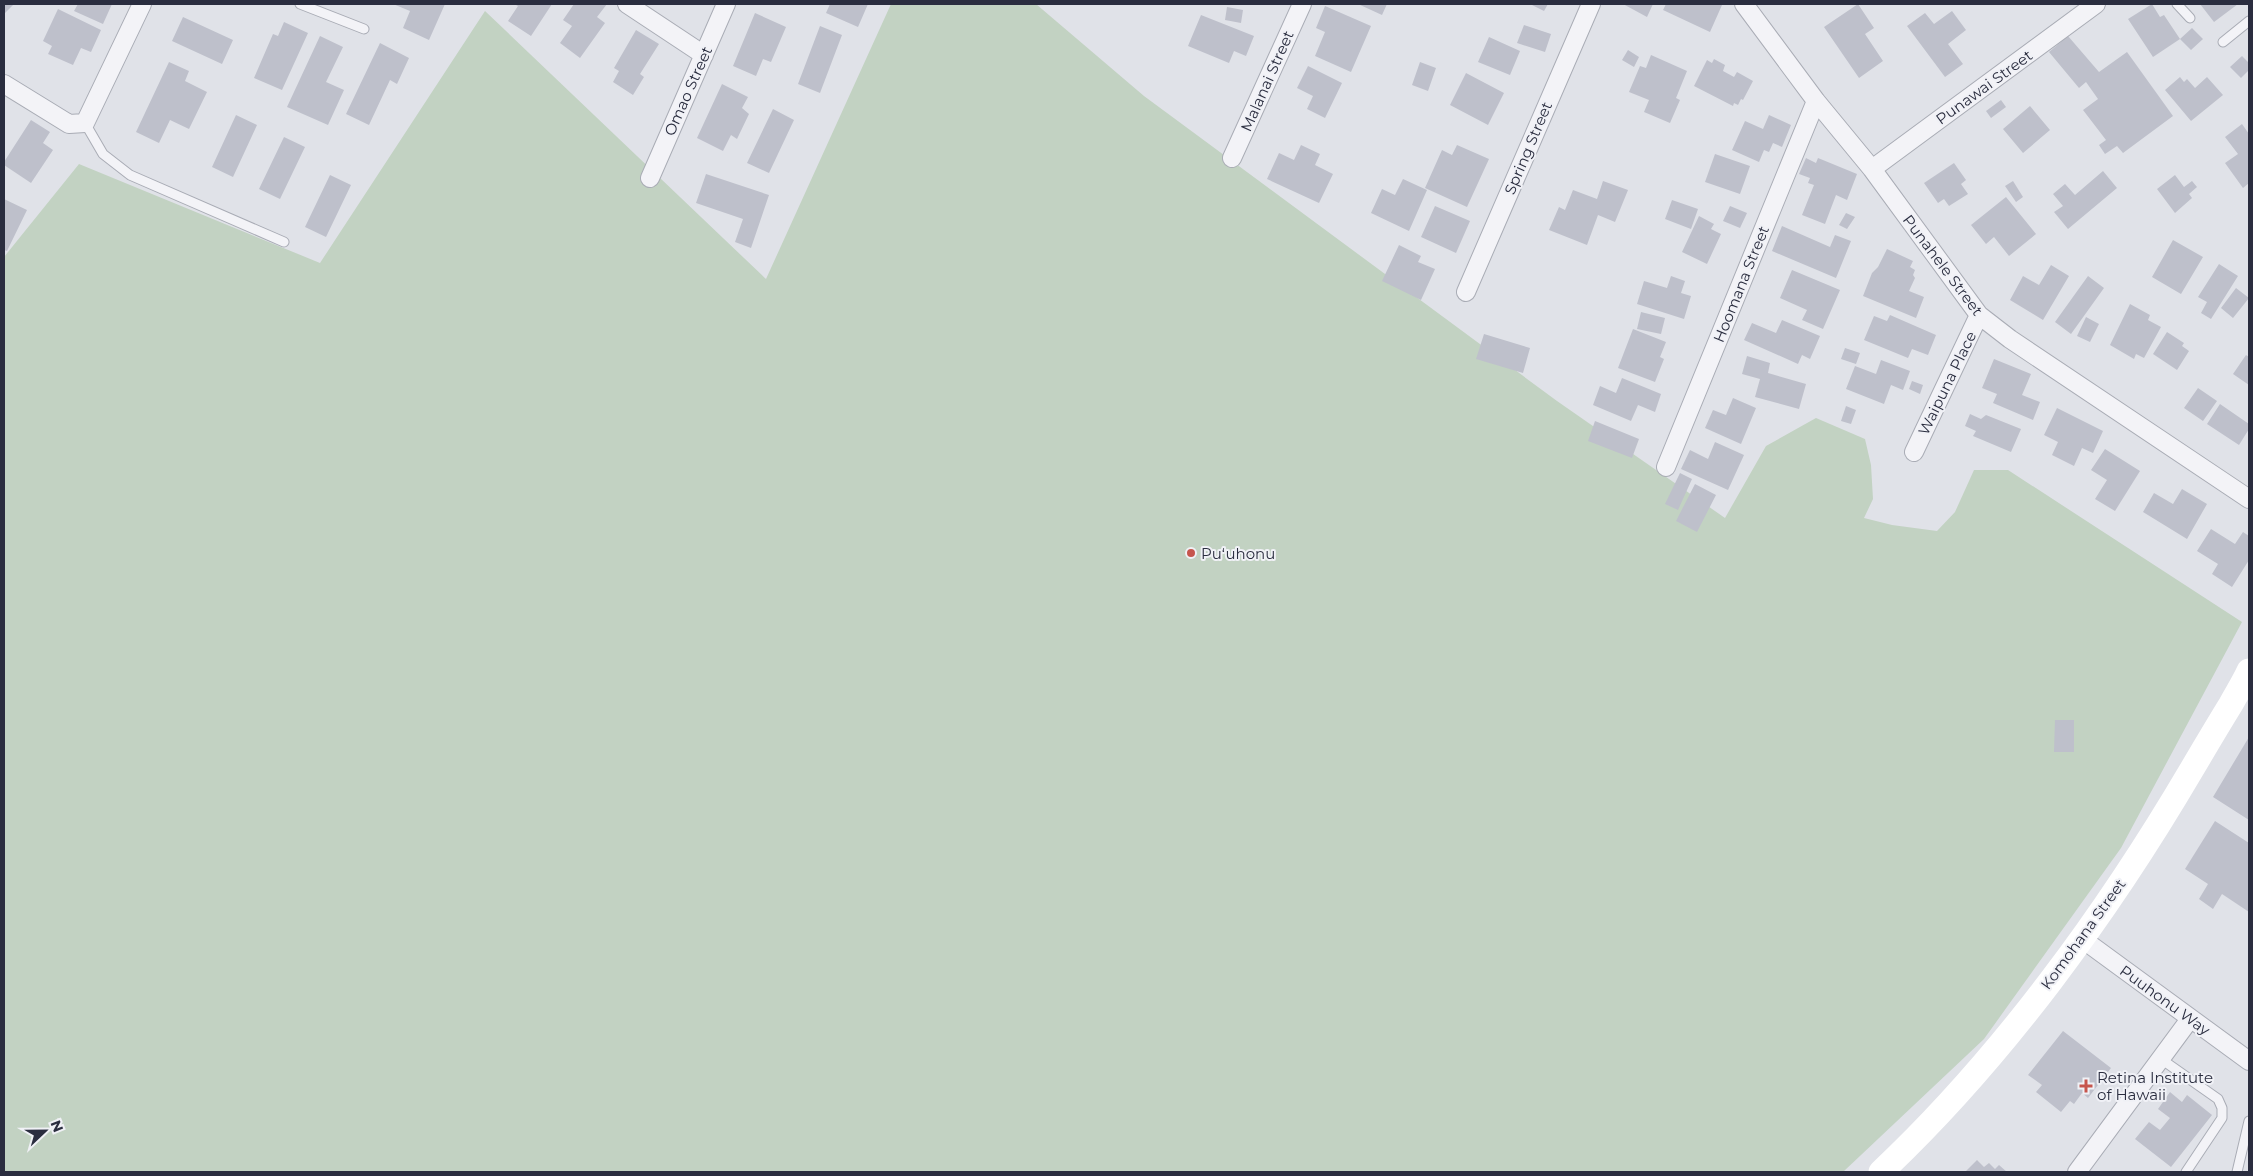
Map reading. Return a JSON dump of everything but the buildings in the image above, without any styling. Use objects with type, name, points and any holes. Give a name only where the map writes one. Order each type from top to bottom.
[{"type":"main road","name":"Komohana Street","points":[[1881,1172],[1978,1072],[2081,938],[2131,867],[2179,791],[2249,671]]},
{"type":"street","points":[[4,84],[69,124],[85,123],[142,4]]},
{"type":"street","points":[[627,4],[704,55]]},
{"type":"street","name":"Omao Street","points":[[650,178],[726,4]]},
{"type":"street","name":"Malanai Street","points":[[1232,158],[1302,4]]},
{"type":"street","name":"Spring Street","points":[[1466,292],[1591,4]]},
{"type":"street","name":"Punahele Street","points":[[1744,4],[1816,101],[1872,170],[1979,315],[2010,339],[2249,499]]},
{"type":"street","name":"Punawai Street","points":[[1872,170],[2096,4]]},
{"type":"street","name":"Hoomana Street","points":[[1666,467],[1816,101]]},
{"type":"street","name":"Waipuna Place","points":[[1914,452],[1979,315]]},
{"type":"street","name":"Puuhonu Way","points":[[2081,938],[2249,1061]]},
{"type":"street","points":[[2082,1171],[2190,1019]]},
{"type":"lane","points":[[300,4],[364,29]]},
{"type":"lane","points":[[2177,4],[2190,18]]},
{"type":"lane","points":[[2223,42],[2249,21]]},
{"type":"lane","points":[[85,123],[103,154],[130,175],[284,242]]},
{"type":"lane","points":[[2160,1059],[2218,1099],[2222,1108],[2222,1118],[2186,1172]]},
{"type":"lane","points":[[2237,1172],[2249,1121]]},
{"type":"green space","points":[[891,4],[1036,4],[1144,96],[1557,401],[1725,518],[1766,446],[1816,418],[1865,439],[1871,465],[1873,499],[1864,518],[1892,525],[1937,531],[1955,512],[1974,470],[2008,470],[2242,622],[2121,848],[1984,1039],[1843,1172],[4,1172],[4,257],[79,164],[320,263],[485,11],[766,279]]},
{"type":"place","name":"Puʻuhonu","points":[[1191,553]]},
{"type":"place","name":"Retina Institute of Hawaii","points":[[2086,1086]]}]
